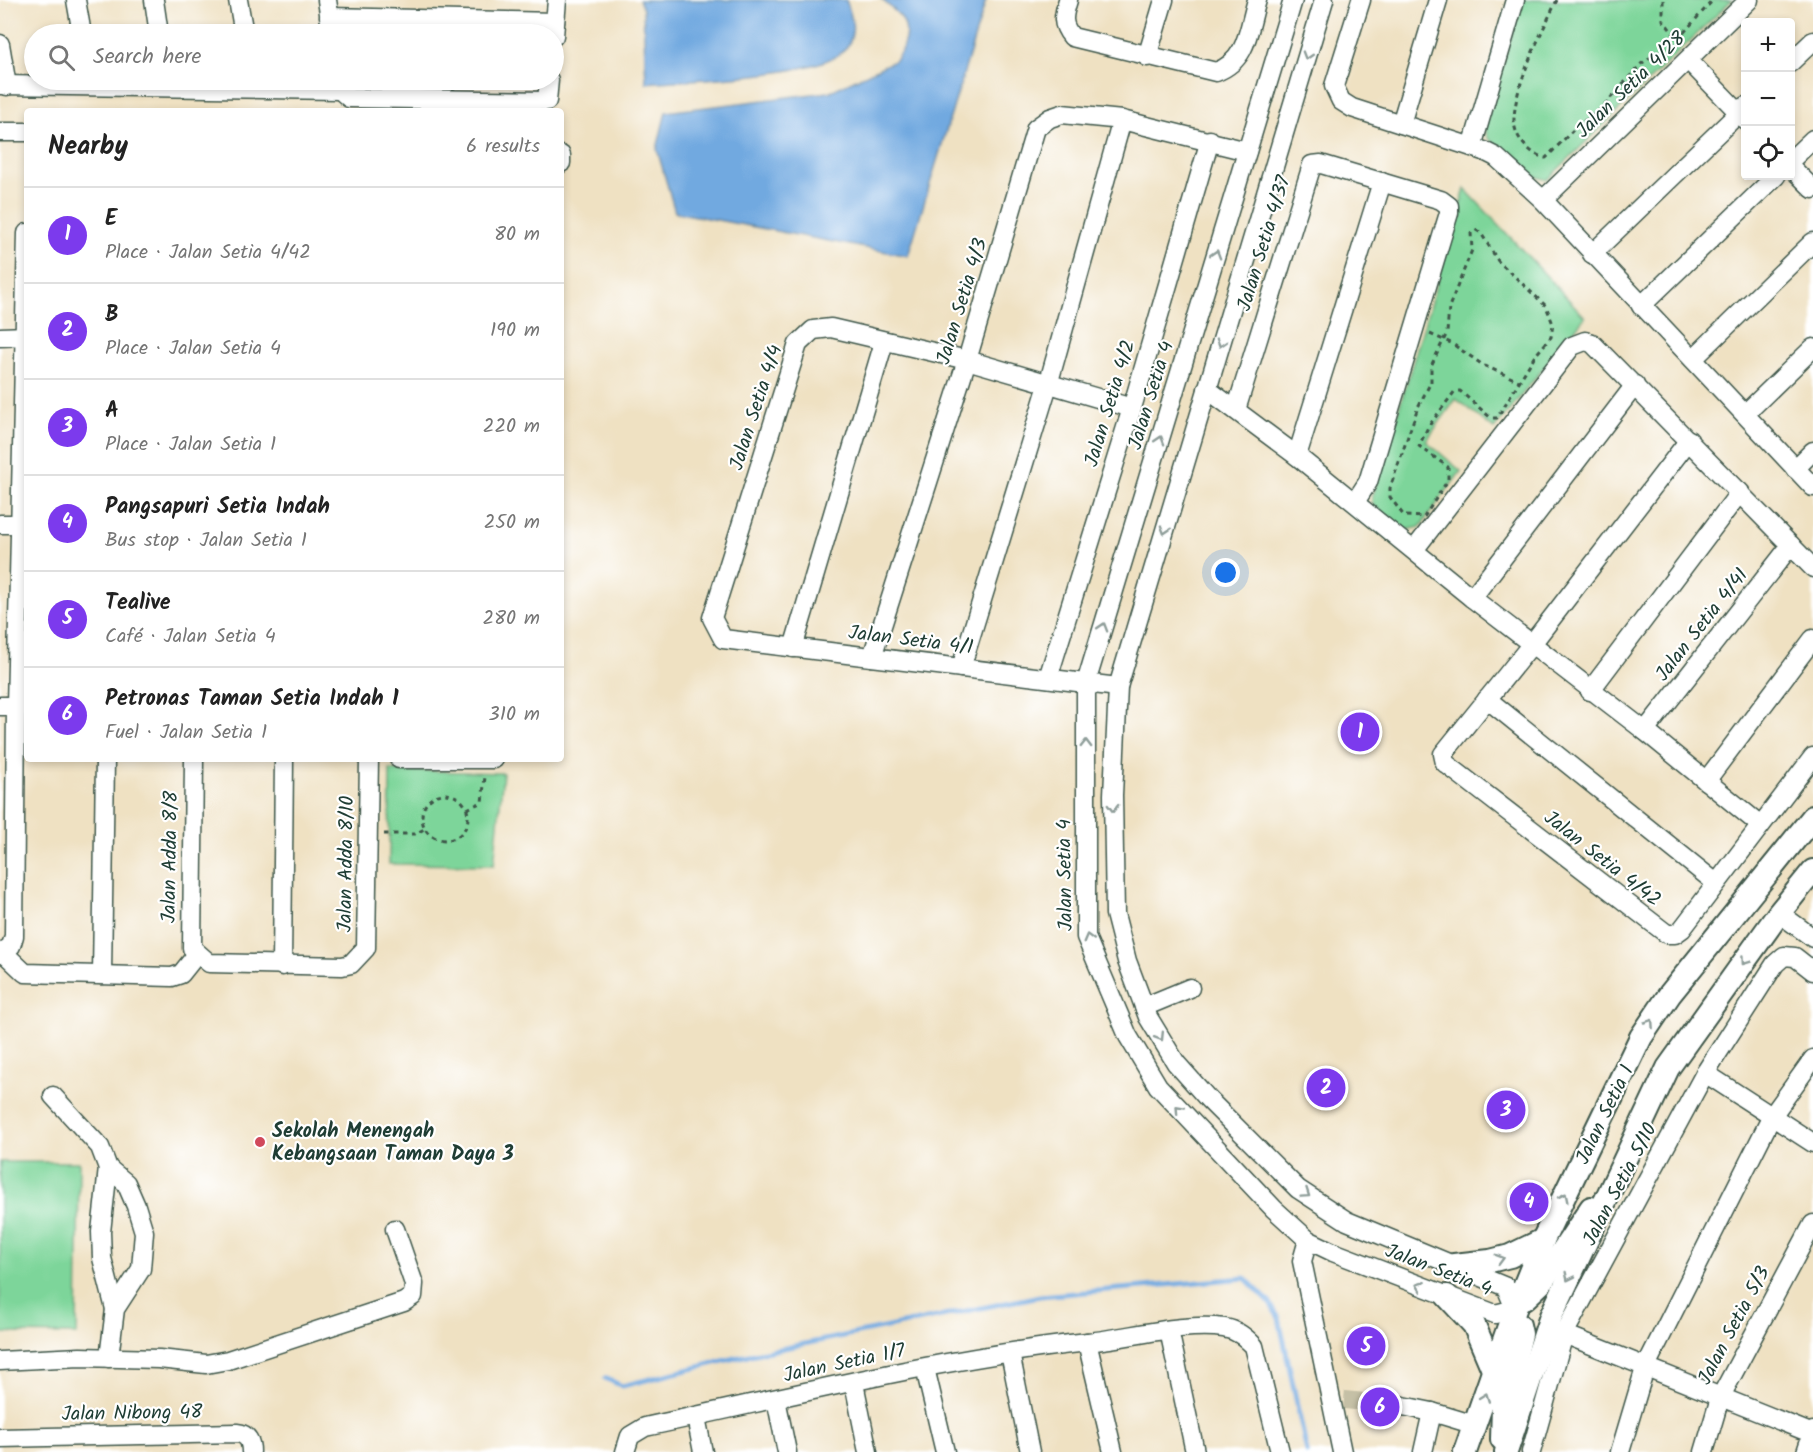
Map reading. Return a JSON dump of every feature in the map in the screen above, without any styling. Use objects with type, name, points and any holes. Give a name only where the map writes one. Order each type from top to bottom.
[{"type":"main road","name":"Jalan Setia 1","points":[[1465,1452],[1515,1309],[1543,1240],[1641,1037],[1670,994],[1813,817]]},
{"type":"main road","points":[[1779,913],[1773,894],[1775,874],[1790,843]]},
{"type":"main road","name":"Jalan Setia 1","points":[[1504,1452],[1551,1316],[1668,1068],[1779,913],[1813,871]]},
{"type":"main road","points":[[1708,948],[1743,913],[1762,908],[1779,913]]},
{"type":"main road","points":[[1504,1452],[1503,1407],[1521,1334],[1515,1309],[1541,1283],[1569,1239],[1624,1163]]},
{"type":"main road","points":[[1454,1264],[1490,1262],[1510,1256],[1543,1240]]},
{"type":"main road","points":[[1447,1296],[1478,1331],[1494,1372]]},
{"type":"street","points":[[76,0],[80,24]]},
{"type":"street","points":[[154,0],[158,24]]},
{"type":"street","points":[[238,0],[242,24]]},
{"type":"street","points":[[555,24],[557,0]]},
{"type":"street","points":[[1068,0],[1062,19],[1072,37],[1216,72],[1232,66],[1241,54],[1257,0]]},
{"type":"street","points":[[1147,57],[1164,0]]},
{"type":"street","name":"Jalan Setia 4","points":[[1293,0],[1086,683],[1086,937],[1128,1036],[1158,1086],[1274,1209],[1308,1240],[1495,1314],[1515,1309],[1506,1287],[1347,1221],[1298,1189],[1209,1100],[1176,1063],[1144,1007],[1127,961],[1115,914],[1113,795],[1118,687],[1324,0]]},
{"type":"street","points":[[1361,0],[1334,86],[1341,100],[1352,108],[1496,157],[1543,200],[1813,487]]},
{"type":"street","points":[[1401,124],[1438,0]]},
{"type":"street","points":[[1472,147],[1515,0]]},
{"type":"street","name":"Jalan Setia 4/28","points":[[1543,200],[1749,0]]},
{"type":"street","points":[[329,17],[460,24]]},
{"type":"street","points":[[1795,59],[1813,41]]},
{"type":"street","points":[[0,44],[3,86],[24,85]]},
{"type":"street","points":[[1688,60],[1741,111]]},
{"type":"street","points":[[343,90],[349,98],[547,101],[548,90]]},
{"type":"street","name":"Jalan Setia 4/3","points":[[873,657],[967,360],[1036,128],[1050,118],[1062,114],[1122,120],[1210,140],[1247,152]]},
{"type":"street","points":[[1592,254],[1741,115]]},
{"type":"street","points":[[961,668],[1048,385],[1122,120]]},
{"type":"street","points":[[0,132],[24,132]]},
{"type":"street","name":"Jalan Setia 4/2","points":[[1048,678],[1132,408],[1210,140]]},
{"type":"street","points":[[1795,157],[1813,140]]},
{"type":"street","name":"Jalan Setia 4/37","points":[[1236,410],[1312,165],[1321,164],[1442,200],[1449,206],[1449,213],[1368,482],[1355,502]]},
{"type":"street","points":[[1795,170],[1813,189]]},
{"type":"street","points":[[1641,306],[1772,180]]},
{"type":"street","points":[[1298,456],[1382,182]]},
{"type":"street","points":[[1693,359],[1813,242]]},
{"type":"street","name":"Jalan Setia 4/4","points":[[712,618],[798,344],[813,330],[831,328],[967,360],[1132,408]]},
{"type":"street","points":[[0,336],[24,336]]},
{"type":"street","points":[[1414,550],[1572,346],[1585,341],[1592,342],[1813,568]]},
{"type":"street","points":[[793,648],[884,342]]},
{"type":"street","points":[[1745,414],[1813,348]]},
{"type":"street","points":[[1472,598],[1635,385]]},
{"type":"street","points":[[1207,389],[1298,456],[1472,598],[1590,691],[1645,731],[1759,824]]},
{"type":"street","name":"Jalan Setia 4/42","points":[[1689,440],[1531,645],[1443,754],[1445,763],[1661,933],[1675,934],[1682,929],[1759,824],[1813,757]]},
{"type":"street","points":[[1795,469],[1813,451]]},
{"type":"street","points":[[1590,691],[1740,492]]},
{"type":"street","points":[[0,524],[24,524],[14,706],[14,936],[11,946],[1,953],[25,973],[172,977],[181,974],[197,954],[209,963],[282,966],[284,762]]},
{"type":"street","name":"Jalan Setia 4/41","points":[[1645,731],[1791,545]]},
{"type":"street","name":"Jalan Setia 4/1","points":[[712,618],[723,639],[1118,687]]},
{"type":"street","points":[[1706,781],[1813,639]]},
{"type":"street","points":[[1487,699],[1716,883]]},
{"type":"street","points":[[102,975],[105,762]]},
{"type":"street","name":"Jalan Adda 8/8","points":[[194,762],[190,940],[197,954]]},
{"type":"street","name":"Jalan Adda 8/10","points":[[282,966],[351,964],[366,948],[369,762]]},
{"type":"street","points":[[1779,913],[1813,938]]},
{"type":"street","name":"Jalan Setia 5/10","points":[[1531,1452],[1564,1334],[1705,1072],[1775,964],[1784,956],[1795,957],[1813,971]]},
{"type":"street","points":[[1144,1007],[1190,988]]},
{"type":"street","points":[[1620,1452],[1645,1368],[1772,1116],[1813,1059]]},
{"type":"street","points":[[1705,1072],[1813,1143]]},
{"type":"street","points":[[53,1096],[100,1148],[108,1168],[126,1183],[144,1232],[141,1269],[115,1309]]},
{"type":"street","points":[[108,1168],[100,1232],[102,1258],[115,1309],[109,1358]]},
{"type":"street","name":"Jalan Setia 5/3","points":[[1704,1452],[1719,1398],[1813,1224]]},
{"type":"street","points":[[0,1361],[109,1358],[206,1364],[228,1360],[404,1302],[413,1296],[414,1284],[395,1229]]},
{"type":"street","points":[[1308,1240],[1302,1261],[1337,1401],[1342,1452]]},
{"type":"street","name":"Jalan Setia 1/7","points":[[625,1452],[630,1436],[645,1427],[776,1399],[1058,1344],[1170,1330],[1223,1328],[1242,1334],[1254,1346],[1280,1452]]},
{"type":"street","points":[[1170,1330],[1195,1452]]},
{"type":"street","points":[[1564,1334],[1719,1398],[1813,1433],[1806,1452]]},
{"type":"street","points":[[1088,1342],[1113,1452]]},
{"type":"street","points":[[1010,1353],[1030,1452]]},
{"type":"street","points":[[926,1368],[945,1452]]},
{"type":"street","points":[[854,1383],[868,1452]]},
{"type":"street","points":[[776,1399],[787,1452]]},
{"type":"street","points":[[1398,1405],[1475,1425]]},
{"type":"street","points":[[1423,1452],[1432,1412]]},
{"type":"street","points":[[696,1417],[703,1452]]},
{"type":"street","name":"Jalan Nibong 48","points":[[0,1438],[175,1443],[242,1433],[250,1441],[251,1452]]},
{"type":"path","points":[[1557,0],[1522,84],[1513,120],[1518,134],[1535,156],[1546,158],[1577,126],[1599,111],[1641,64],[1678,39],[1713,0]]},
{"type":"path","points":[[1663,0],[1663,20],[1678,39]]},
{"type":"path","points":[[1476,230],[1481,233],[1498,261],[1509,269],[1552,315],[1551,337],[1519,381],[1497,418],[1491,418],[1460,391],[1455,390],[1428,427],[1419,446],[1448,467],[1448,480],[1424,517],[1404,516],[1390,497],[1390,488],[1418,407],[1431,382],[1431,366],[1447,333],[1449,306],[1472,250],[1471,233],[1476,230]]},
{"type":"path","points":[[1422,332],[1443,339],[1483,365],[1528,387]]},
{"type":"path","points":[[467,810],[482,802],[490,762]]},
{"type":"path","points":[[450,794],[464,802],[467,810],[466,825],[456,837],[440,839],[426,828],[422,816],[424,808],[435,796],[450,794]]},
{"type":"path","points":[[369,834],[415,834],[426,828]]},
{"type":"green space","points":[[1522,0],[1732,0],[1547,180],[1528,174],[1487,137],[1485,125]]},
{"type":"green space","points":[[1465,189],[1585,317],[1494,429],[1456,399],[1426,441],[1461,471],[1420,527],[1403,531],[1373,506],[1372,498]]},
{"type":"green space","points":[[390,770],[503,773],[494,865],[389,864]]},
{"type":"green space","points":[[0,1162],[79,1162],[77,1334],[0,1333]]},
{"type":"water","points":[[639,0],[846,0],[852,18],[852,30],[846,48],[832,58],[811,66],[752,75],[646,83],[643,9]]},
{"type":"water","points":[[882,0],[986,0],[908,256],[675,212],[657,149],[666,112],[829,92],[894,61],[903,46],[905,26],[900,16]]},
{"type":"waterway","points":[[605,1378],[622,1386],[735,1358],[1040,1296],[1245,1278],[1269,1302],[1279,1318],[1307,1452]]},
{"type":"tunnel","points":[[1344,1400],[1398,1405]]},
{"type":"place","name":"E","points":[[1360,732]]},
{"type":"place","name":"B","points":[[1326,1088]]},
{"type":"place","name":"A","points":[[1506,1110]]},
{"type":"place","name":"Sekolah Menengah Kebangsaan Taman Daya 3","points":[[260,1142]]},
{"type":"place","name":"Pangsapuri Setia Indah","points":[[1529,1202]]},
{"type":"place","name":"Tealive","points":[[1366,1346]]},
{"type":"place","name":"Petronas Taman Setia Indah 1","points":[[1380,1407]]}]
